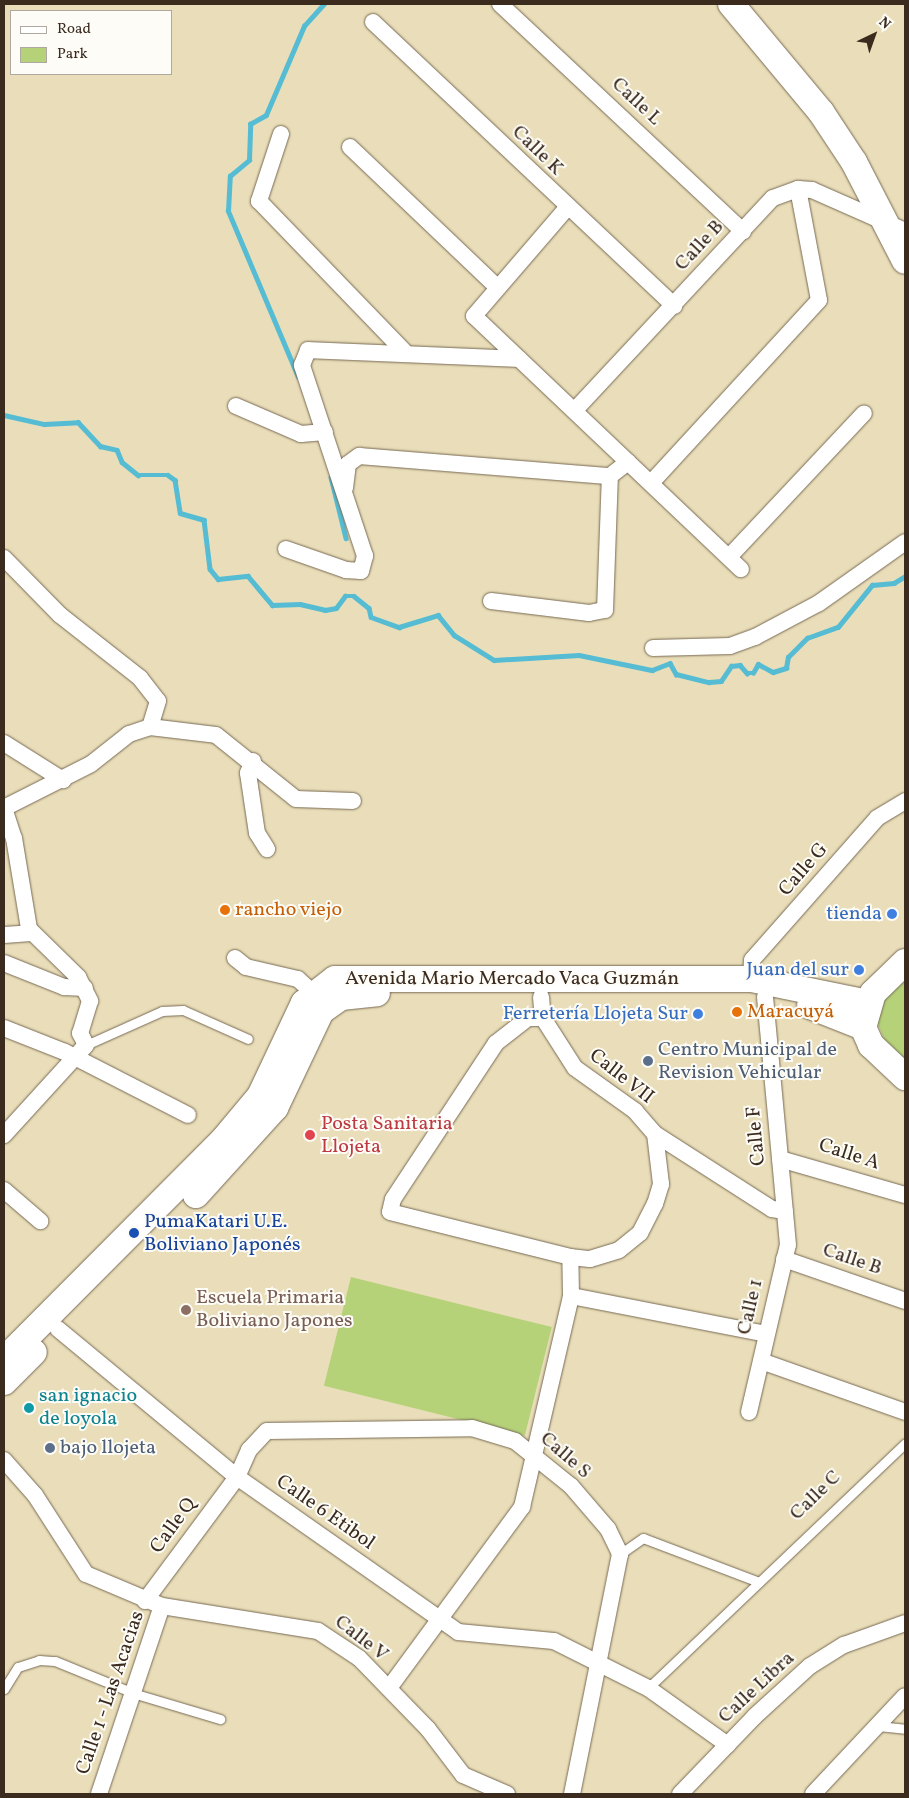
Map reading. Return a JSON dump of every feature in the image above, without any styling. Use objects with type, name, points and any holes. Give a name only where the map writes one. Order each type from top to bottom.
[{"type":"main road","points":[[731,4],[821,112],[896,226],[905,261]]},
{"type":"main road","points":[[903,961],[865,1015],[871,1045],[905,1077]]},
{"type":"main road","name":"Avenida Mario Mercado Vaca Guzmán","points":[[7,1363],[53,1324],[275,1108],[291,1053],[313,993],[335,979],[352,978],[542,999]]},
{"type":"main road","name":"Avenida Mario Mercado Vaca Guzmán","points":[[291,1053],[322,1011],[341,997],[445,992],[542,999],[758,988],[818,1008],[865,1015]]},
{"type":"street","name":"Calle L","points":[[500,4],[743,231]]},
{"type":"street","name":"Calle K","points":[[373,22],[566,209],[674,306]]},
{"type":"street","points":[[281,134],[259,200],[404,351]]},
{"type":"street","points":[[350,147],[497,287]]},
{"type":"street","name":"Calle B","points":[[575,410],[773,198],[798,189]]},
{"type":"street","points":[[651,482],[819,300],[798,189],[825,194],[896,226]]},
{"type":"street","points":[[566,209],[474,316],[741,569]]},
{"type":"street","points":[[286,549],[328,566],[361,571],[363,541],[302,365],[308,350],[404,351],[519,359]]},
{"type":"street","points":[[236,406],[301,434],[325,432]]},
{"type":"street","points":[[729,557],[864,413]]},
{"type":"street","points":[[345,493],[348,464],[353,458],[367,455],[610,476],[628,462]]},
{"type":"street","points":[[491,601],[589,613],[605,610],[610,476]]},
{"type":"street","points":[[653,648],[730,646],[755,637],[819,603],[905,542]]},
{"type":"street","points":[[4,558],[60,615],[140,678],[158,701],[150,727]]},
{"type":"street","points":[[4,1135],[73,1057],[86,1045],[80,1032],[89,1012],[85,988],[31,933],[14,838],[4,808],[63,780],[129,734],[150,727],[216,735],[252,761],[296,799],[353,801]]},
{"type":"street","points":[[4,743],[63,780]]},
{"type":"street","points":[[252,761],[248,773],[257,833],[267,849]]},
{"type":"street","name":"Calle G","points":[[758,988],[752,960],[877,818],[905,800]]},
{"type":"street","points":[[4,935],[31,933]]},
{"type":"street","points":[[235,958],[246,967],[298,979],[313,993]]},
{"type":"street","points":[[4,963],[64,986],[85,988]]},
{"type":"street","name":"Calle F","points":[[758,988],[785,1211]]},
{"type":"street","points":[[542,999],[528,1018],[496,1043],[393,1199],[390,1212],[570,1257],[590,1259],[620,1250],[640,1233],[661,1184],[655,1134]]},
{"type":"street","name":"Calle VII","points":[[542,999],[567,1061],[635,1111],[655,1134],[772,1209],[785,1211]]},
{"type":"street","points":[[4,1028],[73,1057],[188,1115]]},
{"type":"street","name":"Calle A","points":[[780,1159],[905,1195]]},
{"type":"street","points":[[4,1190],[40,1221]]},
{"type":"street","name":"Calle 1","points":[[749,1412],[788,1245],[785,1211]]},
{"type":"street","points":[[388,1688],[522,1507],[570,1296],[570,1257]]},
{"type":"street","name":"Calle B","points":[[784,1259],[905,1301]]},
{"type":"street","points":[[570,1296],[766,1334]]},
{"type":"street","name":"Calle 6 Etibol","points":[[53,1324],[236,1477],[439,1618],[471,1634],[554,1641],[648,1688],[728,1745]]},
{"type":"street","points":[[760,1361],[905,1412]]},
{"type":"street","name":"Calle S","points":[[236,1477],[260,1436],[280,1429],[472,1428],[515,1441],[534,1455],[570,1486],[608,1529],[620,1554]]},
{"type":"street","name":"Calle V","points":[[4,1460],[35,1495],[86,1574],[145,1601],[162,1606],[318,1631],[359,1658],[388,1688],[463,1775],[508,1794]]},
{"type":"street","name":"Calle Q","points":[[145,1601],[236,1477]]},
{"type":"street","points":[[572,1794],[600,1663],[620,1554]]},
{"type":"street","name":"Calle 1 - Las Acacias","points":[[99,1794],[136,1694],[162,1606]]},
{"type":"street","name":"Calle Libra","points":[[680,1794],[810,1666],[844,1644],[905,1623]]},
{"type":"street","points":[[813,1794],[905,1696]]},
{"type":"lane","points":[[86,1045],[162,1011],[183,1010],[248,1039]]},
{"type":"lane","name":"Calle C","points":[[648,1688],[905,1443]]},
{"type":"lane","points":[[620,1554],[643,1538],[759,1582]]},
{"type":"lane","points":[[4,1689],[18,1668],[39,1660],[86,1670],[136,1694],[220,1719]]},
{"type":"lane","points":[[878,1726],[905,1729]]},
{"type":"green space","points":[[905,978],[905,1063],[888,1048],[877,1022],[885,1000]]},
{"type":"green space","points":[[351,1277],[552,1327],[525,1436],[324,1386]]},
{"type":"waterway","points":[[298,377],[228,211],[230,176],[249,160],[250,124],[266,115],[304,26],[324,4]]},
{"type":"waterway","points":[[4,415],[44,424],[78,422],[100,446],[117,450],[122,462],[138,475],[168,475],[175,480],[180,513],[204,520],[210,569],[218,579],[248,576],[272,605],[300,604],[325,610],[336,608],[345,596],[354,596],[369,608],[371,617],[399,627],[438,615],[454,635],[494,660],[579,655],[652,670],[670,663],[676,674],[709,682],[721,681],[731,666],[740,665],[747,673],[753,673],[758,664],[773,672],[786,668],[788,657],[807,638],[838,627],[872,585],[894,583],[905,576]]},
{"type":"waterway","points":[[331,477],[346,538]]},
{"type":"place","name":"rancho viejo","points":[[225,910]]},
{"type":"place","name":"tienda","points":[[892,914]]},
{"type":"place","name":"Juan del sur","points":[[859,970]]},
{"type":"place","name":"Maracuyá","points":[[737,1012]]},
{"type":"place","name":"Ferretería Llojeta Sur","points":[[698,1014]]},
{"type":"place","name":"Centro Municipal de Revision Vehicular","points":[[648,1061]]},
{"type":"place","name":"Posta Sanitaria Llojeta","points":[[310,1135]]},
{"type":"place","name":"PumaKatari U.E. Boliviano Japonés","points":[[134,1233]]},
{"type":"place","name":"Escuela Primaria Boliviano Japones","points":[[186,1310]]},
{"type":"place","name":"san ignacio de loyola","points":[[29,1408]]},
{"type":"place","name":"bajo llojeta","points":[[50,1448]]}]
